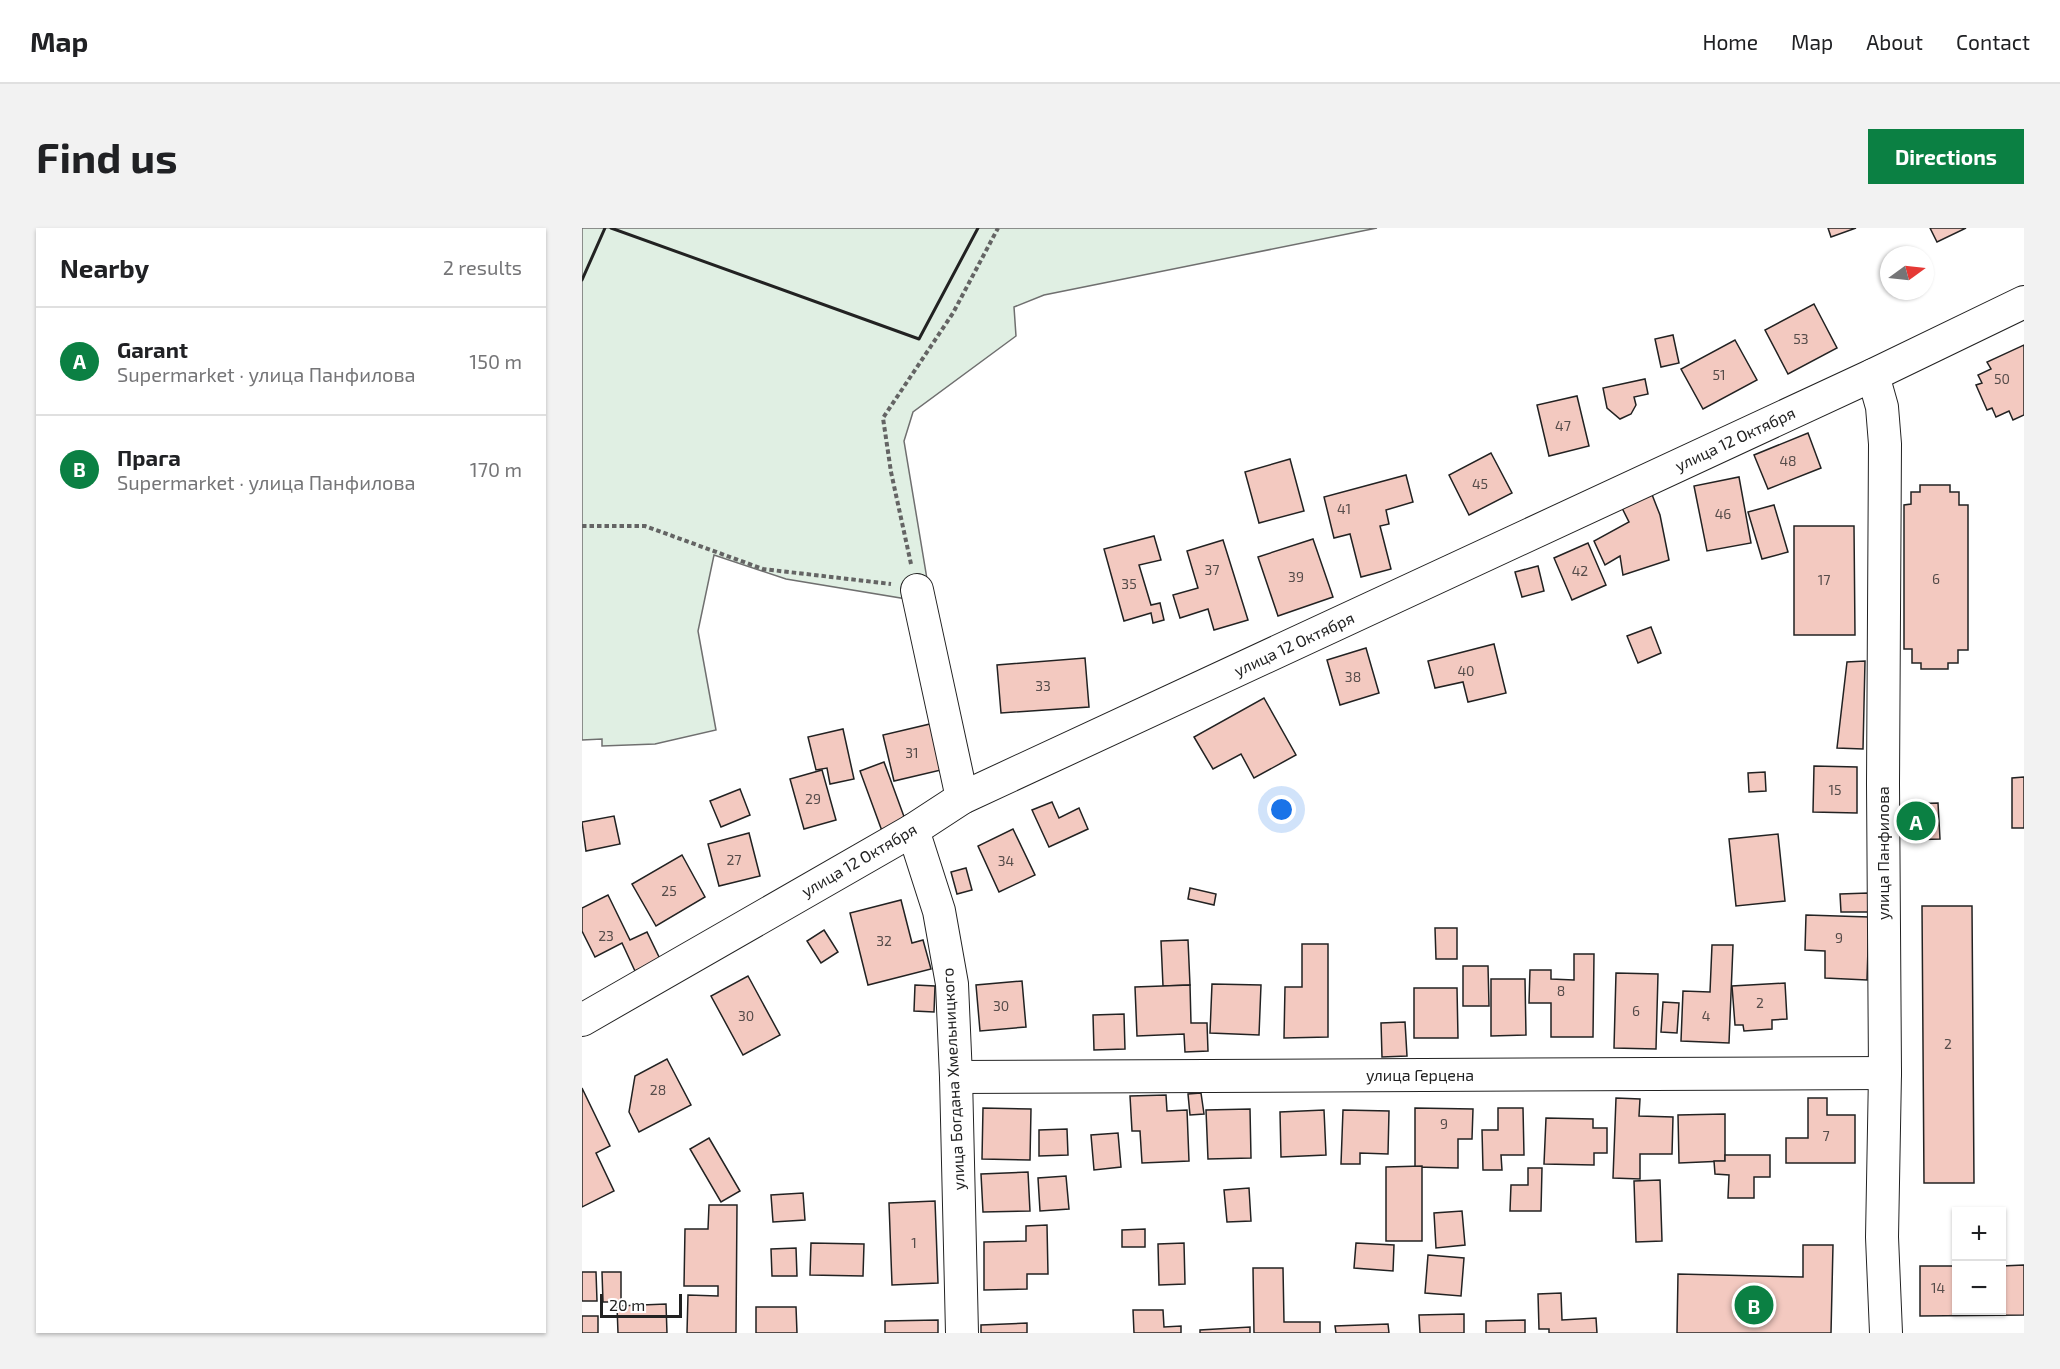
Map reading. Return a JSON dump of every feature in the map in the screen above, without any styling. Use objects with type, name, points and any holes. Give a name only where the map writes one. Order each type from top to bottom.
[{"type":"street","name":"улица 12 Октября","points":[[582,1020],[913,830],[962,798],[1873,375],[2024,302]]},
{"type":"street","name":"улица Панфилова","points":[[1873,375],[1882,407],[1885,444],[1883,784],[1885,1073],[1882,1237],[1886,1333]]},
{"type":"street","points":[[916,590],[962,798]]},
{"type":"street","name":"улица Богдана Хмельницкого","points":[[913,830],[939,910],[952,984],[962,1333]]},
{"type":"street","name":"улица Герцена","points":[[956,1077],[1885,1073]]},
{"type":"path","points":[[582,526],[645,526],[763,569],[878,581],[916,590],[891,472],[883,418],[953,313],[998,228]]},
{"type":"green space","points":[[582,228],[1377,228],[1044,295],[1014,307],[1016,336],[913,412],[904,441],[931,603],[786,579],[714,555],[698,631],[716,730],[655,744],[602,746],[602,739],[582,740]]},
{"type":"building","points":[[1828,228],[1856,228],[1831,237]]},
{"type":"building","points":[[1930,228],[1966,228],[1937,242]]},
{"type":"building","points":[[1814,304],[1837,348],[1788,374],[1765,330]]},
{"type":"building","points":[[1673,335],[1679,363],[1661,367],[1655,339]]},
{"type":"building","points":[[1735,340],[1757,380],[1703,409],[1681,369]]},
{"type":"building","points":[[2024,345],[2024,415],[2013,420],[2009,411],[1996,417],[1992,408],[1987,410],[1976,385],[1982,383],[1978,375],[1991,369],[1987,362]]},
{"type":"building","points":[[1645,379],[1648,394],[1634,397],[1636,405],[1631,414],[1620,419],[1607,408],[1603,388]]},
{"type":"building","points":[[1577,396],[1589,446],[1549,456],[1537,405]]},
{"type":"building","points":[[1808,433],[1821,468],[1768,489],[1754,455]]},
{"type":"building","points":[[1491,453],[1512,493],[1469,515],[1449,475]]},
{"type":"building","points":[[1290,459],[1304,511],[1259,523],[1245,472]]},
{"type":"building","points":[[1406,475],[1413,502],[1386,510],[1389,524],[1380,526],[1391,569],[1361,577],[1350,534],[1334,538],[1324,497]]},
{"type":"building","points":[[1739,477],[1751,543],[1707,551],[1694,486]]},
{"type":"building","points":[[1920,485],[1950,485],[1950,492],[1959,492],[1959,505],[1968,505],[1968,650],[1958,650],[1958,663],[1948,663],[1948,669],[1921,669],[1921,663],[1912,663],[1912,649],[1904,649],[1904,505],[1911,504],[1911,492],[1920,492]]},
{"type":"building","points":[[1651,492],[1660,515],[1669,560],[1623,575],[1620,556],[1605,565],[1594,541],[1629,522],[1621,506]]},
{"type":"building","points":[[1774,505],[1788,552],[1762,559],[1748,512]]},
{"type":"building","points":[[1794,526],[1854,526],[1855,635],[1794,635]]},
{"type":"building","points":[[1154,536],[1161,560],[1139,565],[1151,605],[1160,603],[1164,620],[1153,623],[1151,613],[1124,621],[1104,549]]},
{"type":"building","points":[[1313,539],[1333,597],[1278,616],[1258,557]]},
{"type":"building","points":[[1223,540],[1248,620],[1214,630],[1208,609],[1180,618],[1173,595],[1198,588],[1187,551]]},
{"type":"building","points":[[1588,543],[1606,585],[1572,600],[1554,558]]},
{"type":"building","points":[[1538,566],[1544,591],[1522,597],[1515,572]]},
{"type":"building","points":[[1651,627],[1661,653],[1638,663],[1627,636]]},
{"type":"building","points":[[1494,644],[1506,693],[1468,702],[1463,682],[1435,688],[1428,661]]},
{"type":"building","points":[[1366,648],[1379,693],[1340,705],[1327,660]]},
{"type":"building","points":[[1085,658],[1089,707],[1001,713],[997,665]]},
{"type":"building","points":[[1865,661],[1863,749],[1837,748],[1847,662]]},
{"type":"building","points":[[1264,698],[1296,755],[1254,778],[1241,754],[1213,769],[1194,737]]},
{"type":"building","points":[[930,724],[941,770],[894,781],[883,735]]},
{"type":"building","points":[[843,729],[854,779],[830,784],[827,768],[816,770],[808,737]]},
{"type":"building","points":[[884,762],[906,822],[882,831],[860,771]]},
{"type":"building","points":[[1814,766],[1857,767],[1857,813],[1813,812]]},
{"type":"building","points":[[822,770],[836,820],[804,829],[790,779]]},
{"type":"building","points":[[1765,772],[1766,791],[1749,792],[1748,773]]},
{"type":"building","points":[[2024,777],[2024,828],[2012,828],[2012,778]]},
{"type":"building","points":[[740,789],[750,815],[721,827],[710,801]]},
{"type":"building","points":[[1052,802],[1059,818],[1079,808],[1088,829],[1049,847],[1032,810]]},
{"type":"building","points":[[1938,803],[1940,839],[1906,840],[1905,804]]},
{"type":"building","points":[[614,816],[620,844],[586,851],[582,822]]},
{"type":"building","points":[[1013,829],[1035,875],[999,892],[978,846]]},
{"type":"building","points":[[749,833],[760,876],[719,886],[708,844]]},
{"type":"building","points":[[1778,834],[1785,901],[1736,906],[1729,839]]},
{"type":"building","points":[[682,855],[705,897],[656,926],[632,884]]},
{"type":"building","points":[[966,868],[972,890],[957,894],[951,872]]},
{"type":"building","points":[[1190,888],[1216,894],[1214,905],[1188,899]]},
{"type":"building","points":[[1868,893],[1869,912],[1841,912],[1840,894]]},
{"type":"building","points":[[608,895],[630,940],[647,932],[660,959],[635,971],[622,943],[595,957],[582,931],[582,908]]},
{"type":"building","points":[[901,900],[912,943],[923,940],[931,969],[868,985],[850,913]]},
{"type":"building","points":[[1922,906],[1972,906],[1974,1183],[1924,1183]]},
{"type":"building","points":[[1806,915],[1869,917],[1867,980],[1825,978],[1825,951],[1805,950]]},
{"type":"building","points":[[1435,928],[1457,928],[1457,959],[1436,959]]},
{"type":"building","points":[[824,930],[838,952],[821,963],[807,941]]},
{"type":"building","points":[[1188,940],[1190,985],[1163,986],[1161,941]]},
{"type":"building","points":[[1302,944],[1328,944],[1328,1037],[1284,1038],[1285,987],[1302,987]]},
{"type":"building","points":[[1712,945],[1733,945],[1729,1043],[1681,1041],[1683,991],[1710,992]]},
{"type":"building","points":[[1574,954],[1594,954],[1593,1037],[1551,1037],[1551,1003],[1529,1003],[1530,970],[1551,970],[1551,979],[1574,980]]},
{"type":"building","points":[[1463,966],[1488,966],[1489,1006],[1463,1006]]},
{"type":"building","points":[[1616,973],[1658,974],[1656,1049],[1614,1048]]},
{"type":"building","points":[[748,976],[780,1035],[743,1055],[711,996]]},
{"type":"building","points":[[1491,979],[1525,979],[1526,1035],[1491,1036]]},
{"type":"building","points":[[1022,981],[1026,1027],[980,1031],[976,985]]},
{"type":"building","points":[[1785,983],[1787,1019],[1772,1020],[1772,1029],[1744,1031],[1743,1025],[1735,1025],[1732,986]]},
{"type":"building","points":[[1212,984],[1261,985],[1259,1035],[1210,1033]]},
{"type":"building","points":[[915,985],[935,986],[934,1012],[914,1011]]},
{"type":"building","points":[[1190,985],[1191,1023],[1207,1023],[1208,1051],[1185,1052],[1184,1034],[1137,1036],[1135,987]]},
{"type":"building","points":[[1414,988],[1457,988],[1458,1038],[1414,1038]]},
{"type":"building","points":[[1663,1002],[1679,1003],[1677,1033],[1661,1032]]},
{"type":"building","points":[[1124,1014],[1125,1049],[1094,1050],[1093,1015]]},
{"type":"building","points":[[1405,1022],[1407,1056],[1382,1057],[1381,1023]]},
{"type":"building","points":[[667,1059],[691,1105],[639,1132],[629,1112],[635,1076]]},
{"type":"building","points":[[582,1088],[610,1146],[596,1153],[614,1191],[582,1207]]},
{"type":"building","points":[[1201,1093],[1204,1114],[1190,1115],[1188,1094]]},
{"type":"building","points":[[1166,1095],[1167,1111],[1187,1110],[1189,1161],[1142,1163],[1140,1131],[1132,1131],[1130,1096]]},
{"type":"building","points":[[1616,1098],[1640,1099],[1639,1116],[1673,1117],[1672,1154],[1640,1154],[1640,1179],[1613,1178]]},
{"type":"building","points":[[1808,1098],[1827,1098],[1827,1115],[1855,1115],[1855,1163],[1786,1163],[1786,1138],[1808,1138]]},
{"type":"building","points":[[983,1108],[1031,1109],[1030,1160],[982,1159]]},
{"type":"building","points":[[1415,1108],[1473,1109],[1472,1139],[1458,1139],[1458,1168],[1415,1167]]},
{"type":"building","points":[[1498,1108],[1523,1108],[1524,1155],[1501,1155],[1502,1170],[1483,1170],[1482,1130],[1498,1130]]},
{"type":"building","points":[[1250,1109],[1251,1158],[1208,1159],[1206,1110]]},
{"type":"building","points":[[1324,1110],[1326,1155],[1281,1157],[1280,1112]]},
{"type":"building","points":[[1343,1110],[1389,1111],[1388,1154],[1360,1153],[1360,1164],[1341,1164]]},
{"type":"building","points":[[1725,1114],[1725,1161],[1679,1163],[1678,1115]]},
{"type":"building","points":[[1546,1118],[1593,1119],[1593,1128],[1607,1128],[1607,1153],[1594,1153],[1594,1165],[1544,1164]]},
{"type":"building","points":[[1067,1129],[1068,1155],[1039,1156],[1039,1130]]},
{"type":"building","points":[[1118,1133],[1121,1167],[1094,1170],[1091,1135]]},
{"type":"building","points":[[709,1138],[740,1191],[721,1202],[690,1149]]},
{"type":"building","points":[[1725,1155],[1770,1155],[1770,1177],[1754,1177],[1754,1198],[1728,1198],[1729,1175],[1715,1174],[1714,1161],[1725,1161]]},
{"type":"building","points":[[1422,1166],[1422,1241],[1386,1241],[1386,1167]]},
{"type":"building","points":[[1528,1168],[1542,1168],[1541,1211],[1510,1211],[1511,1185],[1528,1185]]},
{"type":"building","points":[[1028,1172],[1030,1211],[983,1212],[981,1174]]},
{"type":"building","points":[[1066,1176],[1069,1209],[1040,1211],[1038,1178]]},
{"type":"building","points":[[1660,1180],[1662,1241],[1636,1242],[1634,1181]]},
{"type":"building","points":[[1249,1188],[1251,1221],[1227,1222],[1224,1190]]},
{"type":"building","points":[[803,1193],[805,1220],[773,1222],[771,1195]]},
{"type":"building","points":[[935,1201],[938,1283],[892,1285],[889,1203]]},
{"type":"building","points":[[709,1205],[737,1205],[736,1333],[687,1333],[688,1295],[718,1296],[718,1286],[684,1286],[685,1229],[708,1229]]},
{"type":"building","points":[[1462,1211],[1465,1245],[1436,1248],[1434,1213]]},
{"type":"building","points":[[1047,1225],[1048,1274],[1027,1274],[1027,1289],[984,1290],[984,1242],[1026,1241],[1026,1226]]},
{"type":"building","points":[[1145,1229],[1145,1247],[1122,1247],[1122,1230]]},
{"type":"building","points":[[811,1243],[864,1244],[863,1276],[810,1275]]},
{"type":"building","points":[[1184,1243],[1185,1284],[1159,1285],[1158,1244]]},
{"type":"building","points":[[1356,1243],[1394,1245],[1393,1271],[1354,1268]]},
{"type":"building","points":[[1803,1245],[1833,1245],[1831,1333],[1677,1333],[1678,1274],[1803,1277]]},
{"type":"building","points":[[796,1248],[797,1276],[772,1276],[771,1249]]},
{"type":"building","points":[[1428,1255],[1464,1258],[1461,1296],[1425,1293]]},
{"type":"building","points":[[2024,1265],[2024,1315],[1920,1316],[1920,1266],[1952,1266],[1952,1315],[2006,1315],[2006,1266]]},
{"type":"building","points":[[1253,1268],[1283,1268],[1284,1322],[1320,1322],[1320,1333],[1254,1333]]},
{"type":"building","points":[[582,1272],[596,1272],[597,1301],[582,1301]]},
{"type":"building","points":[[602,1272],[621,1272],[621,1302],[603,1302]]},
{"type":"building","points":[[1561,1293],[1562,1320],[1596,1318],[1597,1333],[1549,1333],[1549,1329],[1539,1329],[1538,1294]]},
{"type":"building","points":[[666,1304],[667,1333],[618,1333],[617,1306]]},
{"type":"building","points":[[756,1307],[796,1307],[797,1333],[756,1333]]},
{"type":"building","points":[[1133,1310],[1163,1310],[1164,1327],[1181,1326],[1181,1333],[1134,1333]]},
{"type":"building","points":[[1464,1314],[1464,1333],[1420,1333],[1419,1315]]},
{"type":"building","points":[[582,1316],[598,1316],[598,1333],[582,1333]]},
{"type":"building","points":[[938,1320],[938,1333],[885,1333],[885,1321]]},
{"type":"building","points":[[1525,1320],[1525,1333],[1486,1333],[1486,1321]]},
{"type":"building","points":[[1027,1323],[1027,1333],[981,1333],[981,1325]]},
{"type":"building","points":[[1388,1324],[1389,1333],[1336,1333],[1335,1326]]},
{"type":"building","points":[[1250,1327],[1250,1333],[1200,1333],[1200,1330]]},
{"type":"wall","points":[[582,280],[605,228]]},
{"type":"wall","points":[[611,228],[919,339],[978,228]]},
{"type":"place","name":"Garant","points":[[1916,821]]},
{"type":"place","name":"Прага","points":[[1754,1305]]}]
